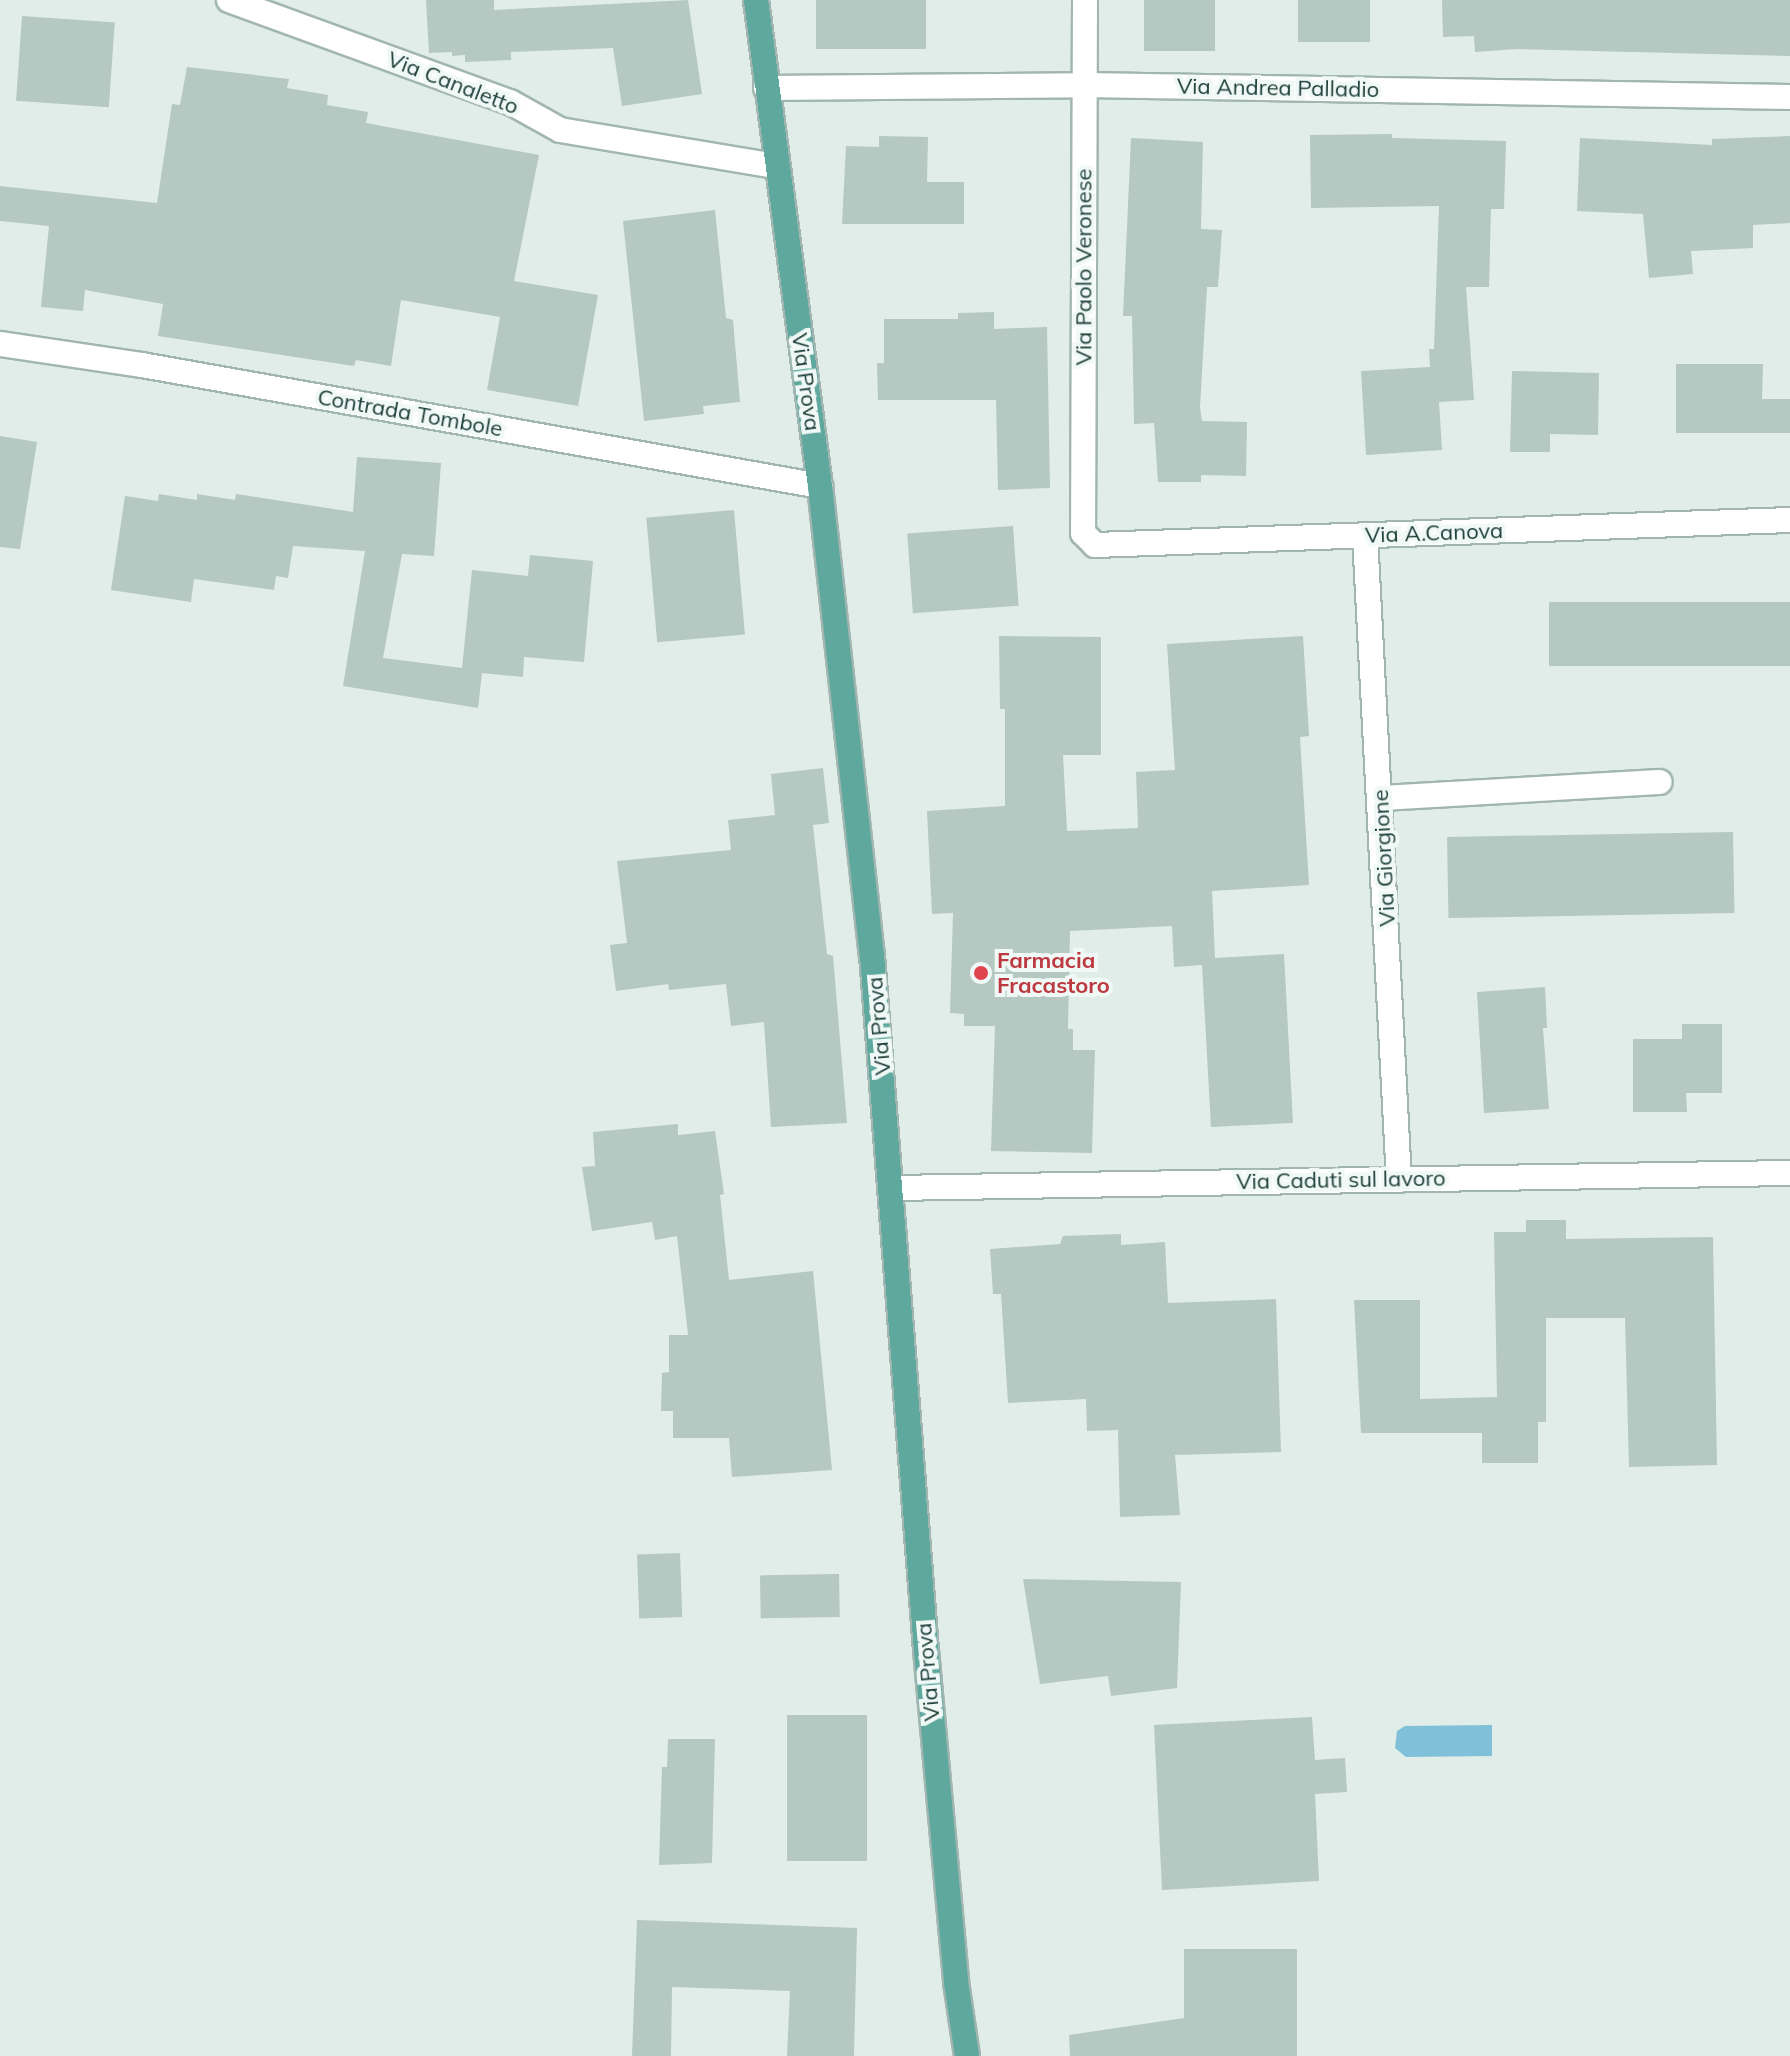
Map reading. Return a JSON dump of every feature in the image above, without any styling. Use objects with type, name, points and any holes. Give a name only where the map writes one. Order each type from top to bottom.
[{"type":"main road","name":"Via Prova","points":[[756,0],[820,486],[872,955],[893,1188],[926,1650],[956,1982],[967,2056]]},
{"type":"street","name":"Via Canaletto","points":[[229,0],[510,102],[560,130],[776,166]]},
{"type":"street","name":"Via Paolo Veronese","points":[[1083,533],[1085,0]]},
{"type":"street","name":"Via Andrea Palladio","points":[[766,88],[1085,85],[1790,97]]},
{"type":"street","name":"Contrada Tombole","points":[[0,344],[157,368],[820,486]]},
{"type":"street","name":"Via A.Canova","points":[[1083,533],[1095,545],[1790,520]]},
{"type":"street","name":"Via Giorgione","points":[[1365,536],[1399,1180]]},
{"type":"street","points":[[1381,798],[1660,782]]},
{"type":"street","name":"Via Caduti sul lavoro","points":[[893,1188],[1790,1173]]},
{"type":"water","points":[[1492,1725],[1492,1756],[1406,1757],[1395,1748],[1397,1731],[1405,1726]]},
{"type":"building","points":[[426,0],[494,0],[494,10],[688,0],[702,94],[622,106],[613,48],[511,52],[511,60],[465,62],[465,55],[429,53]]},
{"type":"building","points":[[816,0],[926,0],[926,49],[816,49]]},
{"type":"building","points":[[1144,0],[1215,0],[1215,51],[1144,51]]},
{"type":"building","points":[[1298,0],[1370,0],[1370,42],[1298,42]]},
{"type":"building","points":[[1442,0],[1790,0],[1790,56],[1517,49],[1475,52],[1474,36],[1443,37]]},
{"type":"building","points":[[22,16],[115,22],[109,107],[16,101]]},
{"type":"building","points":[[187,67],[289,79],[287,88],[328,95],[327,105],[368,112],[366,123],[539,155],[514,281],[598,295],[578,406],[487,390],[500,317],[401,300],[391,366],[356,360],[354,366],[158,336],[163,304],[85,290],[83,311],[41,307],[49,226],[0,221],[0,186],[157,203],[172,104],[180,105]]},
{"type":"building","points":[[1392,134],[1392,138],[1506,141],[1504,209],[1491,209],[1489,287],[1466,287],[1474,400],[1439,402],[1442,450],[1366,455],[1361,371],[1430,367],[1429,349],[1434,349],[1439,206],[1311,208],[1310,135]]},
{"type":"building","points":[[879,136],[928,137],[927,182],[964,182],[964,224],[842,224],[846,146],[879,147]]},
{"type":"building","points":[[1790,136],[1790,223],[1753,225],[1753,248],[1691,251],[1693,274],[1649,278],[1643,214],[1577,211],[1580,138],[1712,145],[1712,139]]},
{"type":"building","points":[[1131,138],[1203,142],[1201,229],[1222,230],[1218,287],[1207,287],[1200,407],[1202,421],[1247,422],[1246,476],[1201,475],[1201,482],[1158,482],[1154,423],[1134,424],[1132,316],[1123,316]]},
{"type":"building","points":[[715,210],[726,318],[733,320],[740,402],[703,406],[704,414],[644,421],[623,221]]},
{"type":"building","points":[[994,312],[994,329],[1047,327],[1050,488],[998,490],[996,400],[878,400],[877,363],[884,363],[884,319],[958,319],[958,313]]},
{"type":"building","points":[[1676,364],[1763,364],[1762,399],[1790,399],[1790,433],[1676,433]]},
{"type":"building","points":[[1512,371],[1599,373],[1598,435],[1550,434],[1550,452],[1510,452]]},
{"type":"building","points":[[0,436],[37,442],[20,549],[0,547]]},
{"type":"building","points":[[357,457],[441,463],[434,556],[402,554],[383,658],[462,668],[472,570],[528,576],[530,555],[593,561],[584,662],[524,657],[523,677],[482,673],[478,708],[343,686],[365,551],[293,546],[288,578],[276,576],[274,590],[194,579],[191,602],[111,590],[125,496],[158,501],[159,494],[197,500],[197,494],[235,500],[236,494],[353,512]]},
{"type":"building","points":[[734,510],[745,635],[657,642],[646,518]]},
{"type":"building","points":[[1013,526],[1019,606],[913,613],[907,533]]},
{"type":"building","points":[[1549,602],[1790,602],[1790,666],[1549,666]]},
{"type":"building","points":[[999,636],[1101,637],[1101,755],[1063,755],[1067,831],[1138,828],[1136,772],[1175,770],[1167,644],[1303,636],[1309,736],[1300,737],[1309,885],[1212,891],[1215,958],[1284,954],[1293,1123],[1211,1127],[1202,965],[1174,967],[1172,926],[1070,931],[1068,1029],[1073,1029],[1073,1050],[1095,1050],[1092,1153],[991,1151],[995,1026],[964,1026],[964,1014],[950,1013],[953,913],[932,914],[927,811],[1005,806],[1005,709],[1000,709]]},
{"type":"building","points":[[823,768],[829,823],[813,825],[827,954],[833,956],[847,1123],[771,1127],[764,1022],[731,1026],[726,984],[669,990],[668,984],[616,991],[610,945],[627,943],[617,861],[731,850],[728,820],[775,815],[771,774]]},
{"type":"building","points":[[1733,832],[1734,913],[1448,918],[1447,837]]},
{"type":"building","points":[[1545,987],[1547,1028],[1543,1028],[1549,1109],[1484,1113],[1477,992]]},
{"type":"building","points":[[1682,1024],[1722,1024],[1722,1093],[1686,1093],[1687,1112],[1633,1112],[1633,1039],[1682,1039]]},
{"type":"building","points":[[678,1124],[678,1135],[715,1131],[724,1194],[720,1195],[729,1280],[813,1271],[832,1470],[732,1477],[729,1438],[673,1438],[673,1411],[661,1411],[662,1373],[669,1372],[669,1335],[688,1335],[677,1236],[655,1240],[652,1222],[592,1231],[582,1167],[595,1166],[593,1132]]},
{"type":"building","points":[[1526,1220],[1566,1220],[1566,1239],[1713,1237],[1717,1465],[1629,1467],[1625,1318],[1546,1318],[1546,1422],[1538,1422],[1538,1463],[1482,1463],[1482,1433],[1361,1433],[1354,1300],[1420,1300],[1420,1399],[1497,1397],[1494,1232],[1526,1232]]},
{"type":"building","points":[[1121,1234],[1121,1245],[1165,1242],[1168,1303],[1276,1299],[1281,1452],[1175,1455],[1180,1515],[1120,1517],[1118,1430],[1087,1431],[1086,1399],[1008,1403],[1001,1294],[993,1294],[990,1249],[1060,1244],[1063,1236]]},
{"type":"building","points":[[680,1553],[682,1617],[639,1618],[637,1555]]},
{"type":"building","points":[[839,1574],[840,1617],[761,1618],[760,1575]]},
{"type":"building","points":[[1023,1579],[1181,1582],[1177,1688],[1111,1696],[1108,1676],[1040,1684]]},
{"type":"building","points":[[787,1715],[867,1715],[867,1861],[787,1861]]},
{"type":"building","points":[[1312,1717],[1315,1760],[1345,1758],[1347,1792],[1315,1794],[1319,1881],[1162,1890],[1154,1725]]},
{"type":"building","points":[[668,1739],[715,1739],[712,1863],[659,1865],[662,1767],[667,1767]]},
{"type":"building","points":[[637,1920],[857,1928],[854,2056],[787,2056],[790,1991],[672,1987],[671,2056],[632,2056]]},
{"type":"building","points":[[1184,1949],[1297,1949],[1297,2056],[1070,2056],[1069,2035],[1184,2018]]},
{"type":"place","name":"Farmacia Fracastoro","points":[[981,973]]}]
